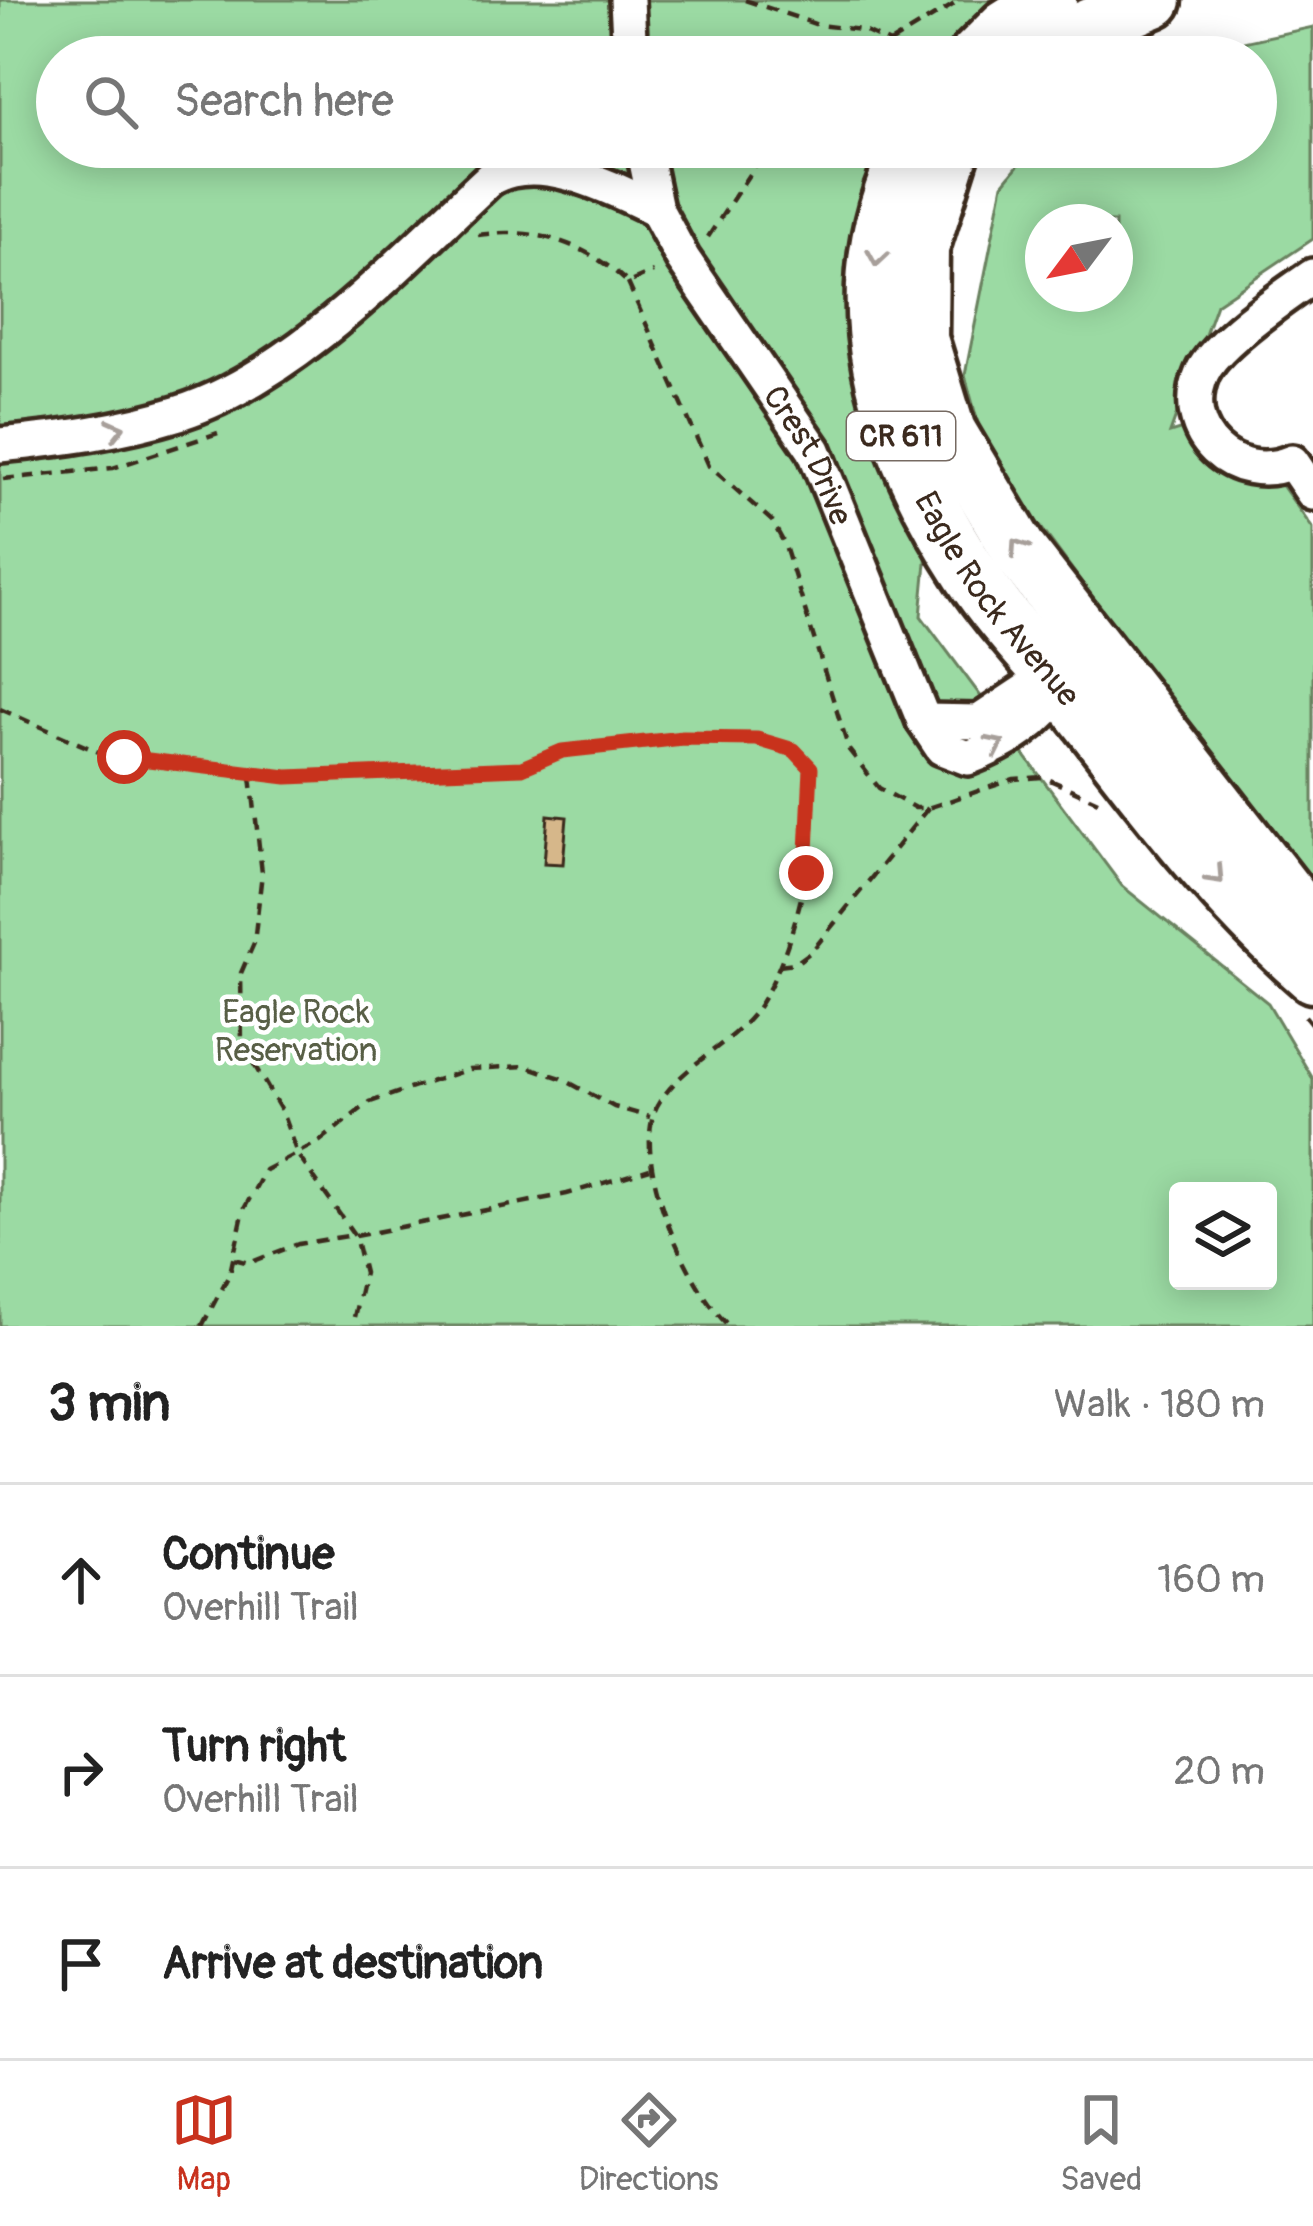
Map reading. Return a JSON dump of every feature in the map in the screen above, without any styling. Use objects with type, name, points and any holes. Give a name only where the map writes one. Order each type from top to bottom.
[{"type":"main road","points":[[997,36],[1049,0]]},
{"type":"main road","points":[[1067,36],[1154,0]]},
{"type":"main road","name":"Eagle Rock Avenue","points":[[900,168],[874,264],[871,328],[882,389],[914,470],[972,576],[1176,832],[1313,974]]},
{"type":"main road","name":"Eagle Rock Avenue","points":[[946,168],[921,248],[920,339],[948,431],[1020,552],[1092,638],[1313,928]]},
{"type":"main road","points":[[1063,687],[1092,638]]},
{"type":"main road","points":[[1063,687],[1089,685],[1184,795],[1225,811]]},
{"type":"street","points":[[1,471],[87,436],[183,412],[226,392],[350,309],[501,168]]},
{"type":"street","name":"Crest Drive","points":[[647,168],[656,209],[683,259],[814,450],[924,721],[942,748],[968,758],[1032,725],[1063,687]]},
{"type":"street","points":[[487,180],[505,170],[562,172],[656,209]]},
{"type":"street","points":[[1313,276],[1218,350],[1203,369],[1195,395],[1201,431],[1224,458],[1266,469],[1292,462],[1313,493]]},
{"type":"path","points":[[746,0],[867,36]]},
{"type":"path","points":[[902,36],[962,0]]},
{"type":"path","points":[[465,238],[493,232],[552,238],[586,249],[628,283],[683,259],[716,230],[754,168]]},
{"type":"path","points":[[1,471],[112,468],[197,444],[237,423]]},
{"type":"path","points":[[0,709],[103,754],[250,776],[522,768],[562,751],[683,738],[757,739],[800,754],[813,778],[806,873],[777,966],[755,1012],[685,1070],[650,1117],[650,1169],[681,1253],[726,1326]]},
{"type":"path","points":[[250,776],[262,873],[254,943],[241,973],[238,1023],[249,1063],[282,1112],[297,1154],[354,1236],[364,1274],[352,1326]]},
{"type":"path","points":[[777,966],[796,963],[812,951],[928,808]]},
{"type":"path","points":[[202,1326],[234,1259],[252,1189],[265,1170],[297,1154],[370,1102],[487,1066],[540,1069],[614,1107],[650,1117]]},
{"type":"path","points":[[234,1259],[249,1263],[298,1244],[567,1194],[650,1169]]},
{"type":"green space","name":"Eagle Rock Reservation","points":[[0,0],[1053,0],[996,36],[36,36],[36,168],[907,168],[928,541],[921,616],[1122,886],[1268,1003],[1313,1079],[1313,1326],[0,1326]]},
{"type":"green space","points":[[1313,27],[1313,239],[1216,304],[1170,433],[1186,428],[1232,475],[1281,484],[1313,529],[1313,895],[986,453],[965,375],[1003,184],[1016,168],[1277,168],[1277,36],[1271,36]]},
{"type":"building","points":[[548,815],[567,817],[563,864],[544,863]]},
{"type":"route","points":[[124,757],[287,777],[522,768],[562,751],[683,738],[757,739],[794,750],[811,768],[806,873]]}]
